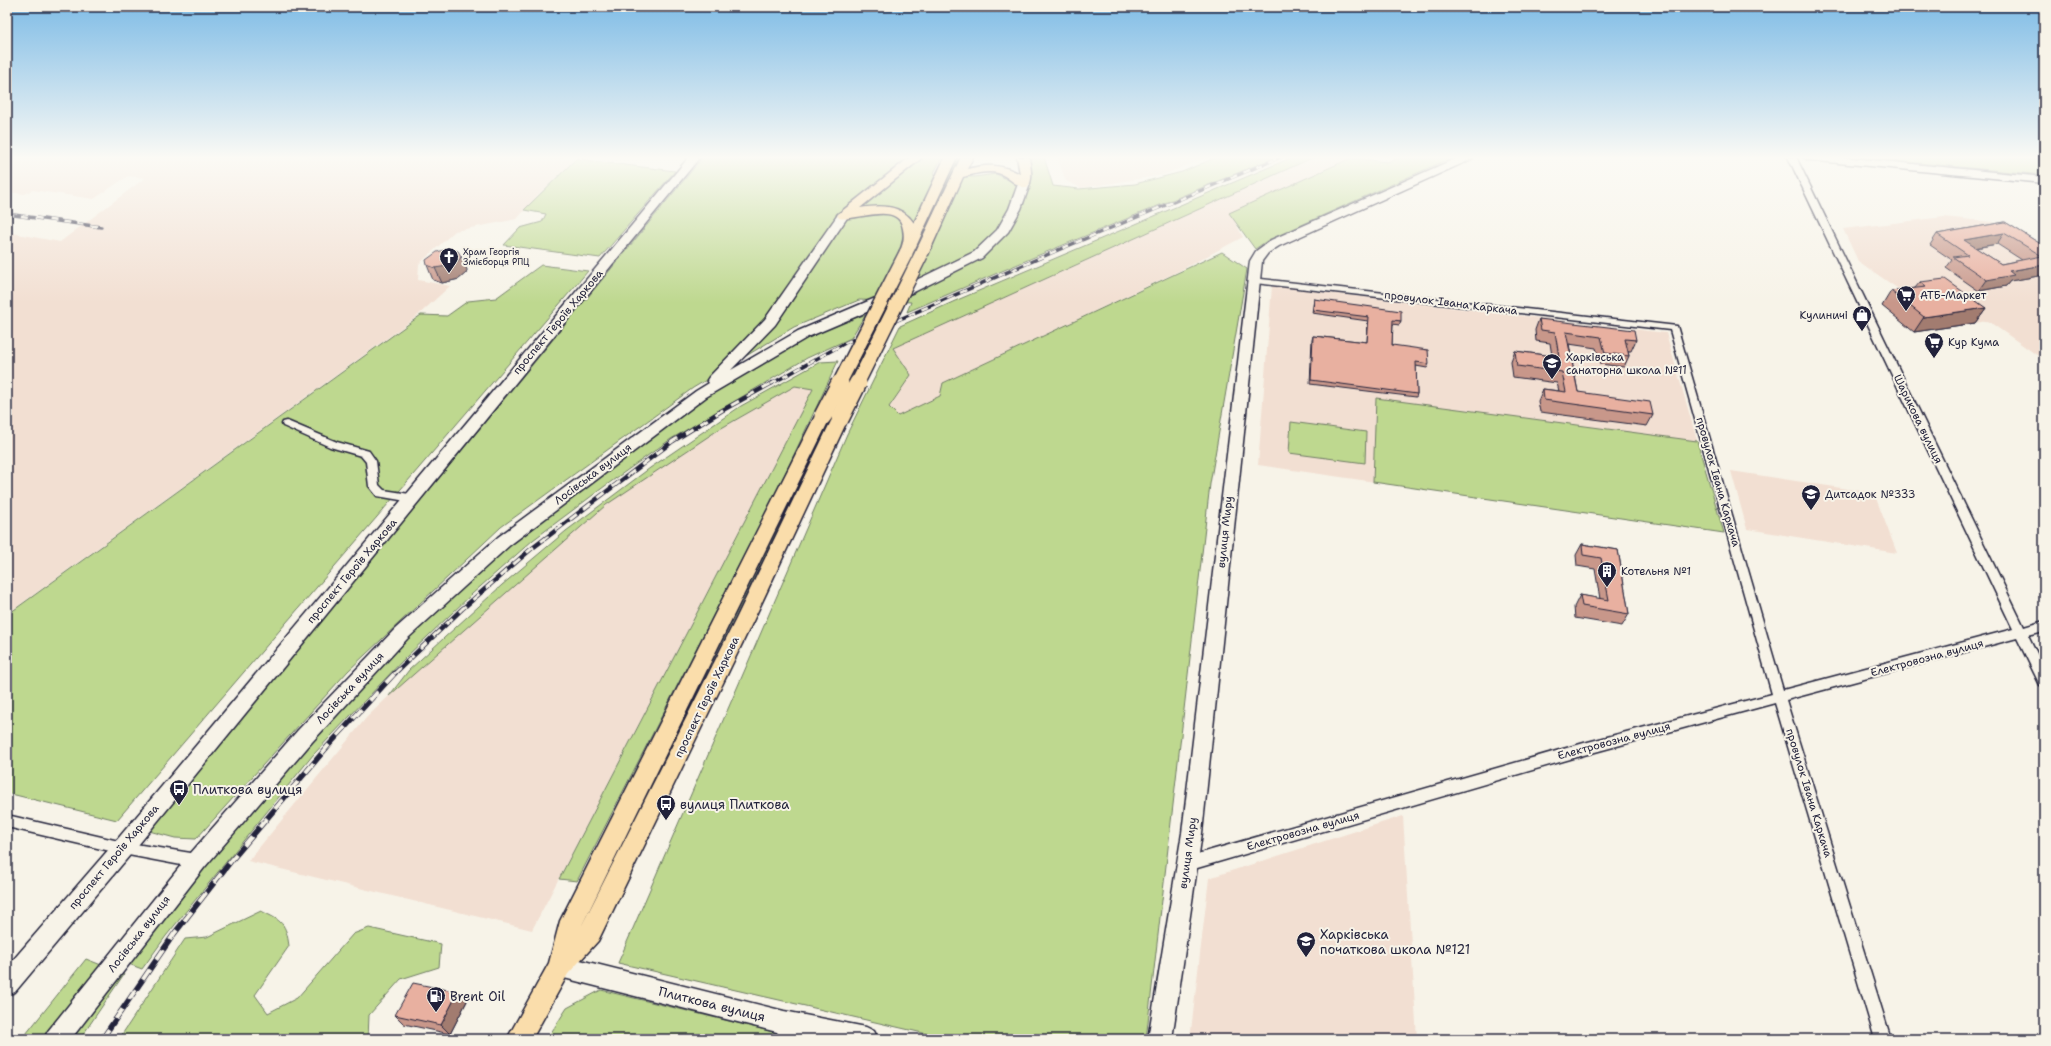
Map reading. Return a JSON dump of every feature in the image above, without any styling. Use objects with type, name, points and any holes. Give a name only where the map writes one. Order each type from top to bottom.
[{"type":"main road","points":[[844,215],[856,206]]},
{"type":"main road","points":[[831,417],[928,206]]},
{"type":"main road","points":[[831,417],[921,255],[944,206]]},
{"type":"main road","points":[[844,215],[871,210],[890,211],[906,219],[909,224],[908,249]]},
{"type":"main road","name":"проспект Героїв Харкова","points":[[519,1039],[560,966],[590,933],[745,619],[831,417]]},
{"type":"street","name":"проспект Героїв Харкова","points":[[7,984],[122,848],[654,206]]},
{"type":"street","points":[[701,394],[803,334],[911,288],[978,255],[1002,232],[1016,206]]},
{"type":"street","name":"вулиця Миру","points":[[1160,1039],[1187,864],[1255,280],[1255,260],[1262,250],[1275,243],[1358,206]]},
{"type":"street","name":"Шарикова вулиця","points":[[1816,206],[2044,681]]},
{"type":"street","points":[[701,394],[770,322],[844,215]]},
{"type":"street","name":"провулок Івана Каркача","points":[[1255,280],[1674,328],[1780,697],[1883,1039]]},
{"type":"street","name":"Лосівська вулиця","points":[[56,1039],[197,861],[305,736],[402,634],[504,541],[701,394]]},
{"type":"street","points":[[287,424],[334,445],[365,453],[371,461],[374,486],[381,493],[412,498]]},
{"type":"street","name":"Електровозна вулиця","points":[[1187,864],[1524,766],[2044,626]]},
{"type":"street","points":[[7,821],[122,848],[197,861]]},
{"type":"street","name":"Плиткова вулиця","points":[[560,966],[789,1030],[866,1039]]},
{"type":"shaded area","points":[[108,206],[528,206],[517,219],[455,231],[419,264],[418,280],[450,286],[415,318],[7,614],[7,232],[60,242]]},
{"type":"shaded area","points":[[1206,206],[1246,206],[1230,213],[1243,237],[1177,272],[943,383],[940,396],[898,417],[889,408],[911,375],[893,348]]},
{"type":"shaded area","points":[[1944,217],[1992,222],[2044,254],[2044,360],[1988,321],[1975,323],[1935,293],[1910,297],[1858,261],[1843,229]]},
{"type":"shaded area","points":[[1272,286],[1666,333],[1724,533],[1258,465]]},
{"type":"shaded area","points":[[795,386],[813,389],[532,930],[248,861],[367,717],[475,614],[644,473]]},
{"type":"shaded area","name":"Дитсадок №333","points":[[1731,471],[1874,493],[1897,553],[1747,529]]},
{"type":"shaded area","name":"Харківська початкова школа №121","points":[[1403,816],[1417,1039],[1190,1039],[1209,878]]},
{"type":"green space","points":[[528,206],[645,206],[600,258],[504,245],[520,228],[542,222],[546,214],[524,210]]},
{"type":"green space","points":[[663,206],[1158,206],[907,312],[911,302],[892,301],[690,707],[585,924],[581,923],[889,301],[859,300],[794,327],[693,388],[501,527],[348,671],[196,839],[175,838],[149,831]]},
{"type":"green space","points":[[1178,206],[1206,206],[893,348],[911,375],[889,407],[898,416],[940,396],[943,383],[1222,252],[1247,269],[1210,484],[1146,1039],[949,1039],[618,963],[847,434],[900,326]]},
{"type":"green space","points":[[1245,206],[1344,206],[1268,240],[1255,249],[1229,213]]},
{"type":"green space","points":[[541,265],[588,271],[117,820],[7,793],[7,615],[421,315],[447,316],[468,301],[496,298]]},
{"type":"green space","points":[[865,315],[851,338],[807,358],[671,439],[533,540],[472,594],[405,658],[313,755],[166,936],[142,969],[126,963],[185,882],[343,699],[485,561],[681,411],[802,337],[840,322]]},
{"type":"green space","points":[[838,361],[775,495],[577,881],[559,879],[813,389],[795,386],[718,430],[606,505],[389,696],[409,670],[502,585],[566,531],[650,468],[741,406],[820,362]]},
{"type":"green space","points":[[1376,398],[1697,441],[1724,533],[1373,482]]},
{"type":"green space","points":[[1291,422],[1366,432],[1365,463],[1289,453]]},
{"type":"green space","points":[[261,911],[274,917],[282,924],[286,932],[289,946],[255,995],[268,1013],[297,998],[353,934],[369,928],[441,944],[439,967],[401,979],[369,1015],[368,1039],[119,1039],[185,939],[207,937]]},
{"type":"green space","points":[[86,959],[124,974],[80,1039],[22,1039]]},
{"type":"green space","points":[[601,990],[774,1032],[779,1039],[547,1039],[567,1008]]},
{"type":"building","points":[[2005,222],[2044,246],[2044,265],[2009,271],[2014,275],[1987,280],[1953,257],[1968,255],[1937,234]],"holes":[[[2004,233],[2042,256],[2001,264],[1964,240]]]},
{"type":"building","points":[[448,249],[458,251],[461,256],[460,259],[453,265],[435,268],[427,265],[426,260],[437,252]]},
{"type":"building","points":[[1945,279],[1986,308],[1924,317],[1891,291],[1926,287],[1920,282]]},
{"type":"building","points":[[1314,299],[1401,311],[1401,321],[1393,320],[1392,345],[1428,350],[1429,364],[1416,362],[1417,394],[1311,380],[1313,336],[1367,342],[1369,317],[1313,310]]},
{"type":"building","points":[[1539,319],[1634,330],[1636,340],[1625,339],[1629,356],[1605,353],[1601,337],[1566,332],[1578,392],[1650,402],[1653,415],[1544,400],[1543,389],[1566,392],[1562,372],[1517,366],[1515,351],[1559,357],[1555,332],[1541,330]]},
{"type":"building","points":[[1582,544],[1618,550],[1629,614],[1582,606],[1580,595],[1609,600],[1601,558],[1583,555]]},
{"type":"building","points":[[413,983],[458,992],[441,1025],[395,1015]]},
{"type":"railway","points":[[771,384],[845,343],[1058,250],[1164,206]]},
{"type":"railway","points":[[7,214],[101,227]]},
{"type":"railway","points":[[395,673],[462,609],[530,550],[673,441],[721,411],[772,383]]},
{"type":"railway","points":[[102,1039],[174,934],[231,861],[328,746],[395,673]]},
{"type":"place","name":"Храм Георгія Змієборця РПЦ","points":[[449,274]]},
{"type":"place","name":"АТБ-Маркет","points":[[1906,312]]},
{"type":"place","name":"Кулиничі","points":[[1862,332]]},
{"type":"place","name":"Кур Кума","points":[[1934,359]]},
{"type":"place","name":"Харківська санаторна школа №11","points":[[1552,380]]},
{"type":"place","name":"Дитсадок №333","points":[[1811,511]]},
{"type":"place","name":"Котельня №1","points":[[1607,588]]},
{"type":"place","name":"Плиткова вулиця","points":[[179,806]]},
{"type":"place","name":"вулиця Плиткова","points":[[666,821]]},
{"type":"place","name":"Харківська початкова школа №121","points":[[1306,958]]},
{"type":"place","name":"Brent Oil","points":[[436,1013]]}]
